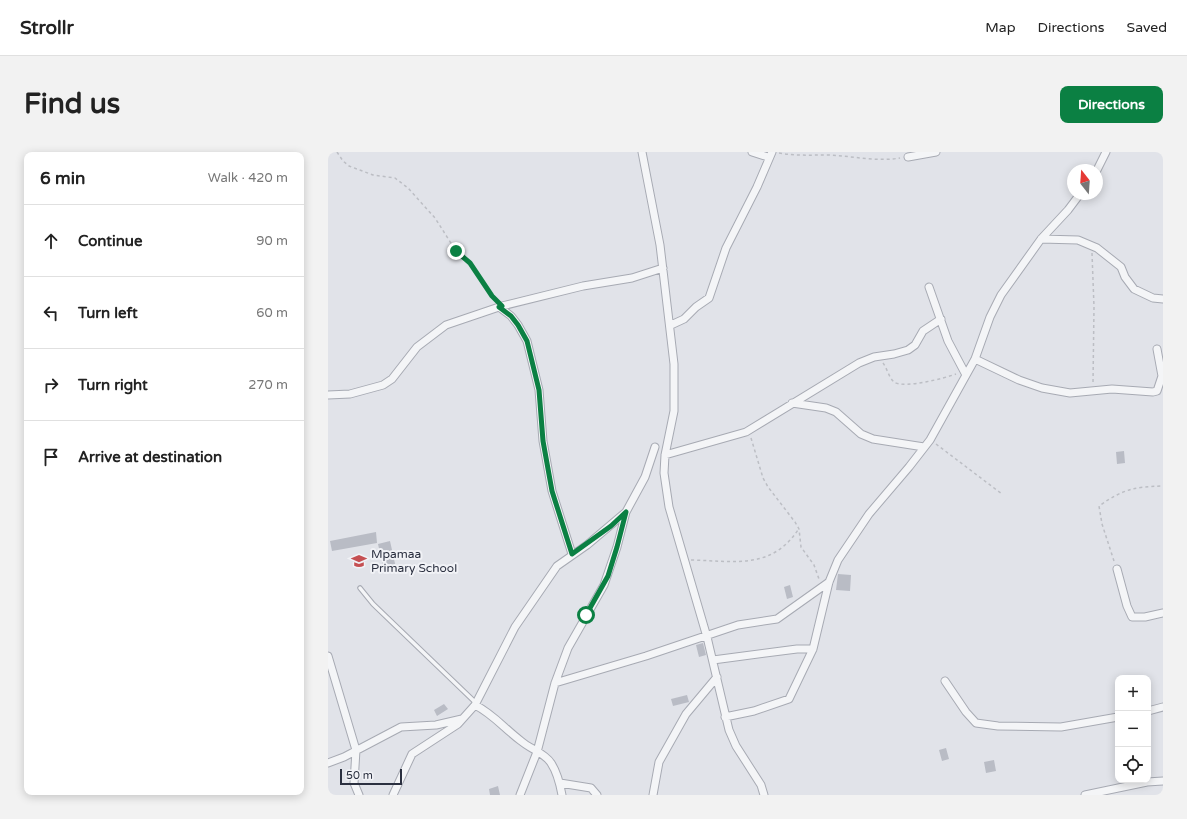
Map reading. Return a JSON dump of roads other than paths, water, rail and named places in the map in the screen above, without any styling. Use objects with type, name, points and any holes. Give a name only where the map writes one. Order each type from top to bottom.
[{"type":"street","points":[[642,152],[655,214],[671,324],[674,364],[674,411],[665,455],[666,489],[669,507],[686,559],[708,637],[725,717],[736,746],[761,785],[764,795]]},
{"type":"street","points":[[671,324],[684,320],[696,307],[709,298],[726,248],[757,187],[770,155],[752,152]]},
{"type":"street","points":[[908,157],[936,152]]},
{"type":"street","points":[[1100,164],[1106,152]]},
{"type":"street","points":[[725,717],[754,711],[789,699],[813,649],[829,582],[841,557],[869,514],[930,440],[964,373],[975,359],[994,308],[1041,239],[1076,200]]},
{"type":"street","points":[[1041,239],[1078,240],[1092,245],[1114,260],[1134,289],[1148,296],[1163,299]]},
{"type":"street","points":[[328,395],[350,394],[383,385],[392,379],[417,347],[442,327],[501,306],[583,286],[632,278],[663,268]]},
{"type":"street","points":[[929,287],[948,341],[964,373]]},
{"type":"street","points":[[501,306],[518,325],[527,341],[538,384],[543,441],[552,491],[572,554]]},
{"type":"street","points":[[665,455],[746,432],[851,367],[912,347],[923,331],[941,319]]},
{"type":"street","points":[[975,359],[1019,380],[1042,388],[1070,393],[1112,389],[1147,392],[1157,391],[1162,376],[1157,349]]},
{"type":"street","points":[[792,403],[826,408],[836,412],[861,434],[873,439],[924,447]]},
{"type":"street","points":[[520,795],[537,752],[555,684],[573,637],[604,585],[617,547],[626,512],[644,477],[655,447]]},
{"type":"street","points":[[392,795],[412,754],[464,718],[475,704],[515,627],[557,566],[611,526],[626,512]]},
{"type":"street","points":[[1117,569],[1127,606],[1132,617],[1145,618],[1163,613]]},
{"type":"street","points":[[555,684],[708,637],[738,625],[777,620],[829,582]]},
{"type":"street","points":[[713,660],[797,649],[813,649]]},
{"type":"street","points":[[328,656],[356,750],[354,783],[358,795]]},
{"type":"street","points":[[653,795],[659,762],[686,714],[717,677]]},
{"type":"street","points":[[945,681],[966,712],[976,723],[998,726],[1061,727],[1115,718]]},
{"type":"street","points":[[475,704],[490,712],[520,741],[547,758],[552,763],[560,783],[562,795]]},
{"type":"street","points":[[1151,710],[1163,707]]},
{"type":"street","points":[[328,763],[344,757],[402,727],[432,726],[464,718]]},
{"type":"street","points":[[1085,795],[1147,782],[1163,781]]},
{"type":"street","points":[[560,783],[591,788],[597,795]]},
{"type":"lane","points":[[360,588],[373,604],[475,704]]},
{"type":"place","name":"Mpamaa Primary School","points":[[359,561]]}]
